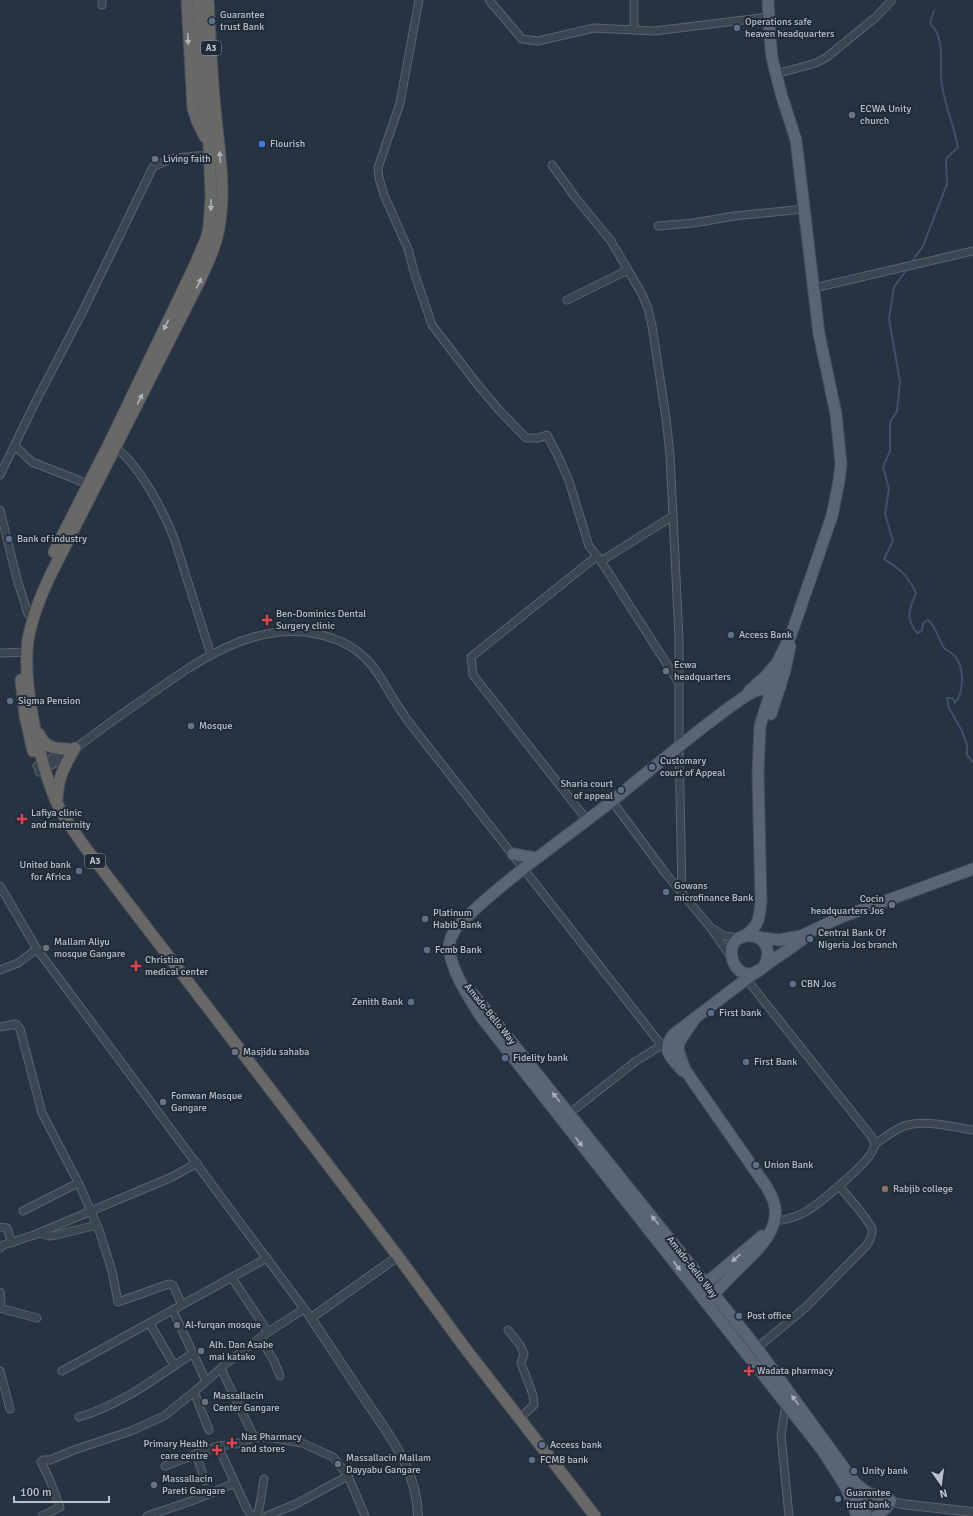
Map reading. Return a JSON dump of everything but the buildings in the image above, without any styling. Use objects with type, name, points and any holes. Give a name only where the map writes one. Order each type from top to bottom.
[{"type":"highway","points":[[187,0],[193,108],[209,149]]},
{"type":"highway","name":"A3","points":[[198,0],[208,96],[216,120],[220,166],[222,205],[218,235],[200,282],[112,446],[88,484],[45,569],[28,614],[24,633],[24,653],[41,767],[57,802],[85,848],[397,1255],[465,1348],[595,1516]]},
{"type":"highway","name":"A3","points":[[208,0],[208,96],[211,197],[209,227],[206,239],[195,266],[39,601],[31,625],[21,671],[23,698],[29,736],[56,813],[64,829],[84,858],[586,1516]]},
{"type":"highway","points":[[215,0],[221,90],[220,109],[216,120]]},
{"type":"highway","points":[[35,723],[41,738],[48,745],[55,748],[71,749],[61,774],[58,786],[57,802]]},
{"type":"main road","points":[[736,702],[764,678],[777,663],[785,649],[832,516],[841,464],[838,429],[819,334],[796,140],[772,58],[768,0]]},
{"type":"main road","points":[[734,963],[748,973],[761,969],[768,958],[763,941],[761,902],[758,773],[760,726],[789,655],[791,635]]},
{"type":"main road","points":[[775,688],[785,649]]},
{"type":"main road","points":[[736,702],[755,691],[775,688]]},
{"type":"main road","name":"Amado-Bello Way","points":[[701,1287],[689,1264],[482,1018],[472,1003],[454,968],[450,954],[450,941],[457,927],[472,912],[524,868],[612,801],[736,702]]},
{"type":"main road","points":[[513,854],[536,858]]},
{"type":"main road","points":[[742,937],[751,936],[763,941],[790,939],[839,918],[973,869]]},
{"type":"main road","points":[[726,995],[734,981],[734,963],[731,951],[733,945],[752,931],[758,923],[761,902]]},
{"type":"main road","points":[[709,1297],[726,1273],[773,1225],[775,1206],[770,1192],[692,1082],[669,1055],[668,1042],[674,1034],[814,930]]},
{"type":"main road","name":"Amado-Bello Way","points":[[565,1116],[709,1297],[786,1404],[832,1463],[859,1508]]},
{"type":"main road","points":[[689,1264],[704,1271],[726,1273]]},
{"type":"main road","points":[[701,1287],[726,1273]]},
{"type":"main road","points":[[726,1273],[724,1296],[727,1307],[733,1319]]},
{"type":"main road","name":"Amado-Bello Way","points":[[709,1297],[733,1319],[757,1348],[855,1483],[859,1508]]},
{"type":"main road","points":[[855,1483],[868,1494],[885,1497],[893,1504],[877,1516]]},
{"type":"street","points":[[419,0],[400,103],[378,168],[384,195],[408,249],[414,275],[432,324],[477,384],[526,438],[538,438],[547,435],[558,456],[568,481],[589,546],[599,559],[679,683]]},
{"type":"street","points":[[489,0],[522,39],[538,41],[594,28],[655,31],[768,17]]},
{"type":"street","points":[[634,0],[634,30]]},
{"type":"street","points":[[776,74],[816,63],[827,57],[876,16],[892,0]]},
{"type":"street","points":[[0,475],[83,312],[153,167],[173,158],[209,149]]},
{"type":"street","points":[[552,165],[575,197],[611,241],[642,294],[648,309],[652,326],[670,455],[679,638],[679,746],[682,893]]},
{"type":"street","points":[[658,226],[804,209]]},
{"type":"street","points":[[814,288],[973,251]]},
{"type":"street","points":[[567,300],[628,270]]},
{"type":"street","points":[[15,446],[32,462],[88,484]]},
{"type":"street","points":[[112,446],[135,468],[168,521],[211,656]]},
{"type":"street","points":[[0,510],[17,579],[28,614]]},
{"type":"street","points":[[587,820],[473,675],[471,657],[599,559],[673,516]]},
{"type":"street","points":[[41,767],[88,738],[176,676],[221,649],[251,637],[275,632],[308,632],[328,636],[355,650],[372,664],[408,721],[654,1036],[669,1046]]},
{"type":"street","points":[[0,653],[24,653]]},
{"type":"street","points":[[612,801],[657,862],[710,927],[746,980],[871,1136],[875,1144],[874,1149],[867,1159],[822,1201],[806,1212],[773,1225]]},
{"type":"street","points":[[0,886],[37,948],[311,1318],[399,1449],[413,1482],[417,1500],[418,1516]]},
{"type":"street","points":[[710,927],[724,936],[742,937]]},
{"type":"street","points":[[0,970],[18,963],[37,948]]},
{"type":"street","points":[[0,1027],[16,1024],[20,1029],[42,1113],[91,1210],[112,1271],[118,1302],[169,1284],[173,1285],[182,1305]]},
{"type":"street","points":[[565,1116],[636,1061],[669,1046]]},
{"type":"street","points":[[875,1144],[903,1127],[912,1124],[937,1124],[973,1130]]},
{"type":"street","points":[[0,1248],[3,1245],[39,1233],[172,1177],[197,1163]]},
{"type":"street","points":[[23,1211],[78,1183]]},
{"type":"street","points":[[757,1348],[806,1307],[868,1244],[872,1230],[839,1186]]},
{"type":"street","points":[[39,1233],[50,1236],[97,1225]]},
{"type":"street","points":[[0,1227],[5,1227],[8,1229],[12,1243]]},
{"type":"street","points":[[62,1371],[150,1324],[267,1258]]},
{"type":"street","points":[[311,1318],[392,1260]]},
{"type":"street","points":[[232,1278],[268,1332]]},
{"type":"street","points":[[0,1292],[0,1307],[37,1318]]},
{"type":"street","points":[[42,1516],[60,1507],[41,1462],[43,1460],[50,1460],[67,1452],[131,1431],[164,1416],[260,1338],[304,1309]]},
{"type":"street","points":[[173,1311],[206,1381]]},
{"type":"street","points":[[150,1324],[174,1365]]},
{"type":"street","points":[[508,1330],[524,1354],[521,1363],[533,1395],[534,1405],[520,1418]]},
{"type":"street","points":[[260,1338],[274,1361],[280,1376]]},
{"type":"street","points":[[79,1417],[101,1409],[129,1394],[193,1352]]},
{"type":"street","points":[[221,1369],[254,1437]]},
{"type":"street","points":[[0,1370],[10,1409]]},
{"type":"street","points":[[194,1392],[209,1430]]},
{"type":"street","points":[[786,1404],[781,1435],[789,1516]]},
{"type":"street","points":[[165,1466],[218,1446],[237,1444],[254,1437],[273,1438],[302,1443],[333,1457],[348,1476],[365,1516]]},
{"type":"street","points":[[218,1446],[252,1516]]},
{"type":"street","points":[[196,1454],[206,1481]]},
{"type":"street","points":[[268,1516],[296,1504],[348,1476]]},
{"type":"street","points":[[257,1516],[260,1507],[262,1484],[264,1479]]},
{"type":"street","points":[[148,1516],[194,1500],[235,1483]]},
{"type":"street","points":[[859,1508],[893,1504],[953,1513],[973,1512]]},
{"type":"waterway","points":[[911,263],[923,246],[947,184],[946,159],[958,147],[942,85],[940,42],[937,32],[930,23],[934,11]]},
{"type":"waterway","points":[[908,268],[894,287],[889,319],[900,382],[897,411],[890,422],[890,451],[883,467],[889,489],[885,514],[893,541],[884,559],[903,573],[916,593],[909,614],[913,628],[917,633],[922,631],[923,623],[928,620],[933,626],[944,648],[953,654],[958,660],[962,673],[962,686],[960,693],[955,703],[953,698],[947,698],[949,708],[962,731],[967,745],[967,755],[973,762]]},
{"type":"place","name":"Guarantee trust Bank","points":[[212,21]]},
{"type":"place","name":"Operations safe heaven headquarters","points":[[737,28]]},
{"type":"place","name":"ECWA Unity church","points":[[852,115]]},
{"type":"place","name":"Flourish","points":[[262,144]]},
{"type":"place","name":"Living faith","points":[[155,159]]},
{"type":"place","name":"Bank of industry","points":[[9,539]]},
{"type":"place","name":"Ben-Dominics Dental Surgery clinic","points":[[267,620]]},
{"type":"place","name":"Access Bank","points":[[731,635]]},
{"type":"place","name":"Ecwa headquarters","points":[[666,671]]},
{"type":"place","name":"Sigma Pension","points":[[10,701]]},
{"type":"place","name":"Mosque","points":[[191,726]]},
{"type":"place","name":"Customary court of Appeal","points":[[652,767]]},
{"type":"place","name":"Sharia court of appeal","points":[[621,790]]},
{"type":"place","name":"Lafiya clinic and maternity","points":[[22,819]]},
{"type":"place","name":"United bank for Africa","points":[[79,871]]},
{"type":"place","name":"Gowans microfinance Bank","points":[[666,892]]},
{"type":"place","name":"Cocin headquarters Jos","points":[[892,905]]},
{"type":"place","name":"Platinum Habib Bank","points":[[425,919]]},
{"type":"place","name":"Central Bank Of Nigeria Jos branch","points":[[810,939]]},
{"type":"place","name":"Mallam Aliyu mosque Gangare","points":[[46,948]]},
{"type":"place","name":"Fcmb Bank","points":[[427,950]]},
{"type":"place","name":"Christian medical center","points":[[136,966]]},
{"type":"place","name":"CBN Jos","points":[[793,984]]},
{"type":"place","name":"Zenith Bank","points":[[411,1002]]},
{"type":"place","name":"First bank","points":[[711,1013]]},
{"type":"place","name":"Masjidu sahaba","points":[[235,1052]]},
{"type":"place","name":"Fidelity bank","points":[[505,1058]]},
{"type":"place","name":"First Bank","points":[[746,1062]]},
{"type":"place","name":"Fomwan Mosque Gangare","points":[[163,1102]]},
{"type":"place","name":"Union Bank","points":[[756,1165]]},
{"type":"place","name":"Rabjib college","points":[[885,1189]]},
{"type":"place","name":"Post office","points":[[739,1316]]},
{"type":"place","name":"Al-furqan mosque","points":[[177,1325]]},
{"type":"place","name":"Alh. Dan Asabe mai katako","points":[[201,1351]]},
{"type":"place","name":"Wadata pharmacy","points":[[749,1371]]},
{"type":"place","name":"Massallacin Center Gangare","points":[[205,1402]]},
{"type":"place","name":"Nas Pharmacy and stores","points":[[232,1443]]},
{"type":"place","name":"Access bank","points":[[542,1445]]},
{"type":"place","name":"Primary Health care centre","points":[[217,1450]]},
{"type":"place","name":"FCMB bank","points":[[532,1460]]},
{"type":"place","name":"Massallacin Mallam Dayyabu Gangare","points":[[338,1464]]},
{"type":"place","name":"Unity bank","points":[[854,1471]]},
{"type":"place","name":"Massallacin Pareti Gangare","points":[[154,1485]]},
{"type":"place","name":"Guarantee trust bank","points":[[838,1499]]}]
